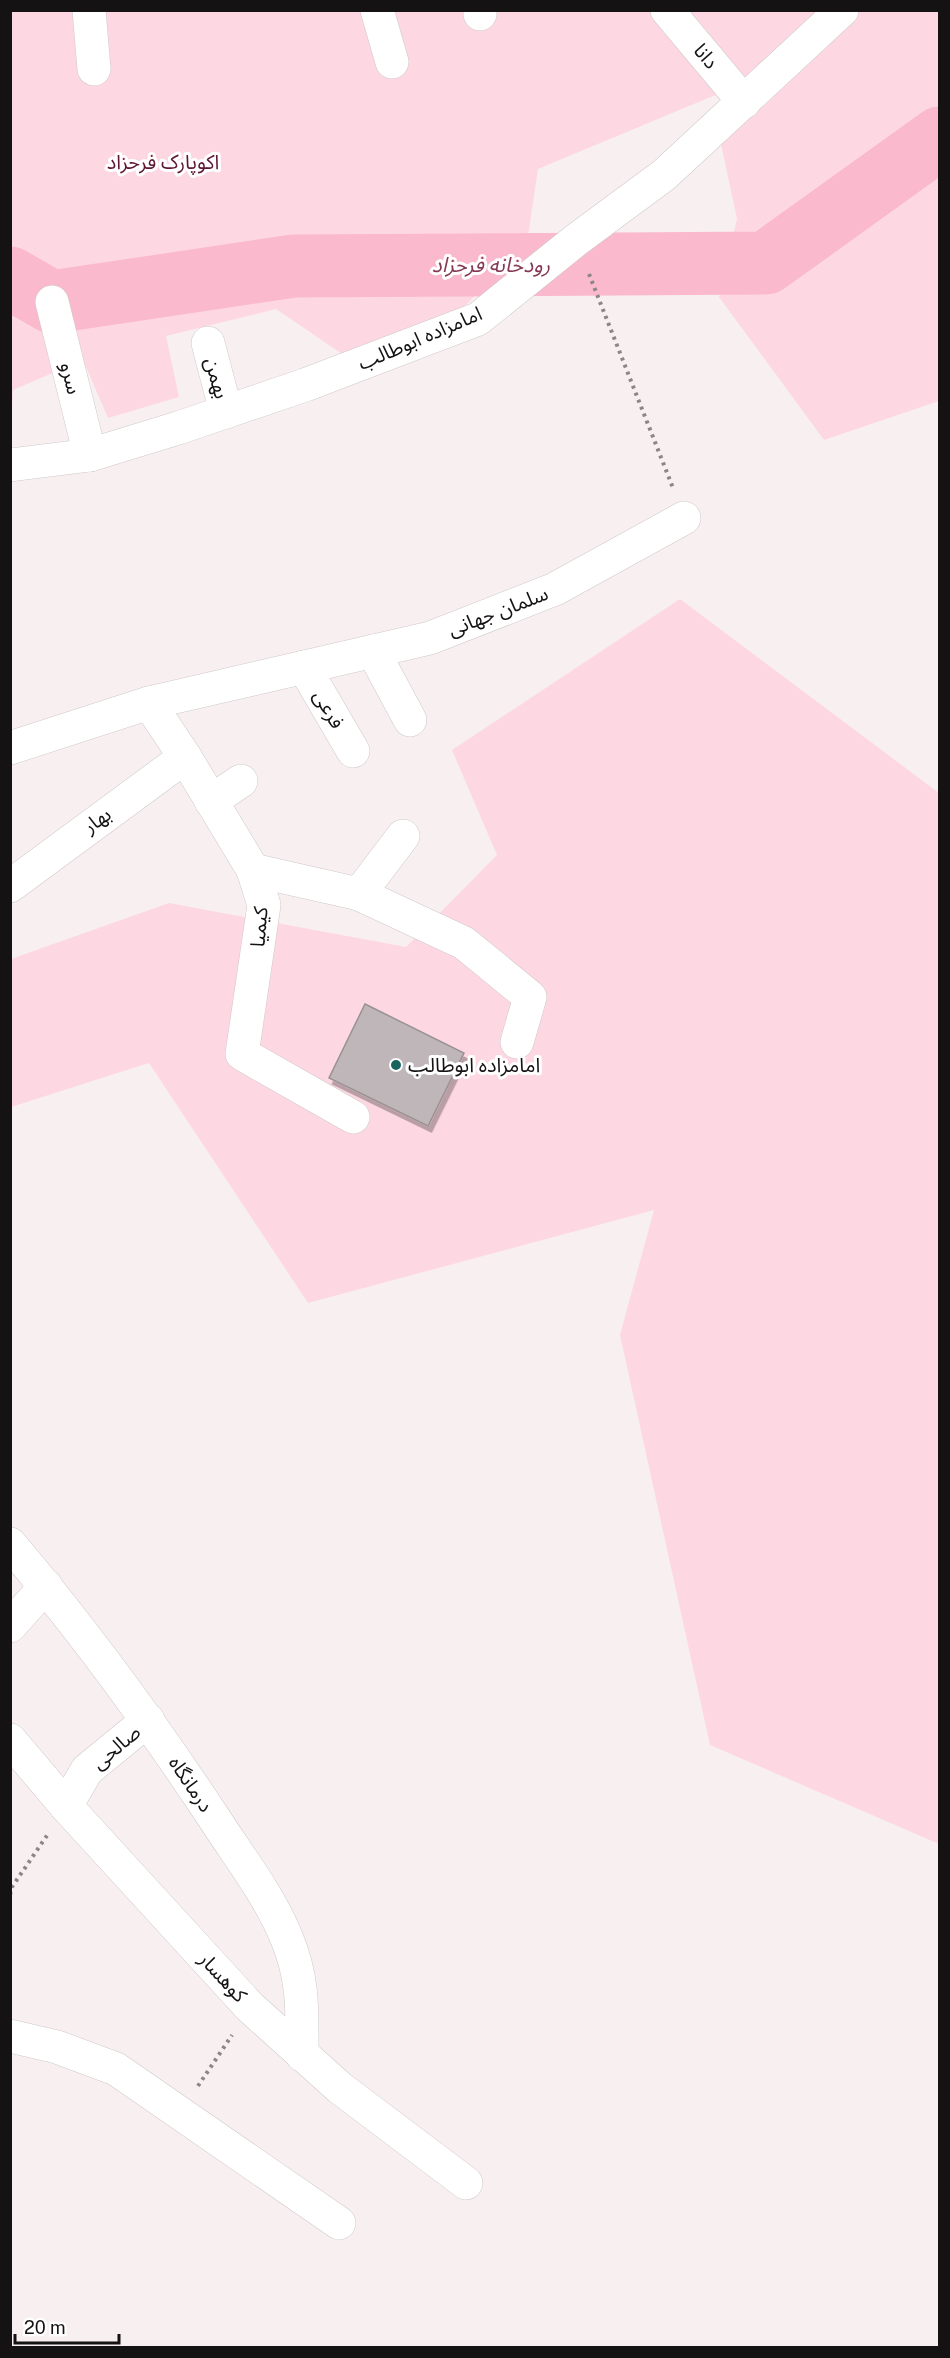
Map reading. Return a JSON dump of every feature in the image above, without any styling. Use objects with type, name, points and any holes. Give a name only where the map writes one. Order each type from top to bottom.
[{"type":"street","points":[[90,10],[94,69]]},
{"type":"street","points":[[377,10],[392,62]]},
{"type":"street","name":"دانا","points":[[668,10],[744,102]]},
{"type":"street","name":"امامزاده ابوطالب","points":[[10,465],[90,455],[305,385],[478,318],[576,240],[664,176],[842,10]]},
{"type":"street","name":"سرو","points":[[52,302],[90,455]]},
{"type":"street","name":"بهمن","points":[[208,343],[226,412]]},
{"type":"street","name":"سلمان جهانی","points":[[10,748],[149,703],[430,638],[555,590],[684,518]]},
{"type":"street","points":[[373,651],[410,720]]},
{"type":"street","name":"فرعی","points":[[304,667],[353,751]]},
{"type":"street","name":"کیمیا","points":[[149,703],[185,757],[253,870],[264,905],[242,1054],[353,1117]]},
{"type":"street","name":"بهار","points":[[10,886],[185,757]]},
{"type":"street","points":[[211,801],[241,781]]},
{"type":"street","points":[[359,894],[403,836]]},
{"type":"street","points":[[253,870],[359,894],[464,943],[530,997],[517,1042]]},
{"type":"street","name":"درمانگاه","points":[[10,1544],[46,1586],[148,1720],[254,1880],[287,1938],[303,1990],[302,2055]]},
{"type":"street","points":[[10,1626],[46,1586]]},
{"type":"street","name":"صالحی","points":[[66,1806],[87,1770],[148,1720]]},
{"type":"street","name":"کوهسار","points":[[10,1740],[66,1806],[250,2007],[340,2088],[466,2183]]},
{"type":"street","points":[[10,2036],[57,2047],[116,2069],[179,2115],[339,2223]]},
{"type":"path","points":[[576,240],[684,518]]},
{"type":"path","points":[[10,1895],[12,1887],[66,1806]]},
{"type":"path","points":[[179,2115],[250,2007]]},
{"type":"green space","name":"اکوپارک فرحزاد","points":[[11,11],[939,11],[939,401],[824,440],[719,297],[737,219],[721,144],[811,55],[538,169],[527,243],[459,312],[345,356],[276,309],[166,336],[179,397],[108,418],[83,360],[13,390],[11,426]]},
{"type":"green space","points":[[680,599],[939,793],[939,1844],[710,1745],[620,1335],[654,1210],[308,1303],[149,1063],[11,1107],[11,959],[169,903],[406,947],[497,855],[452,750]]},
{"type":"building","name":"امامزاده ابوطالب","points":[[365,1004],[464,1053],[428,1126],[329,1078]]},
{"type":"waterway","name":"رودخانه فرحزاد","points":[[10,278],[52,302],[294,266],[766,263],[940,138]]},
{"type":"place","name":"امامزاده ابوطالب","points":[[396,1065]]}]
